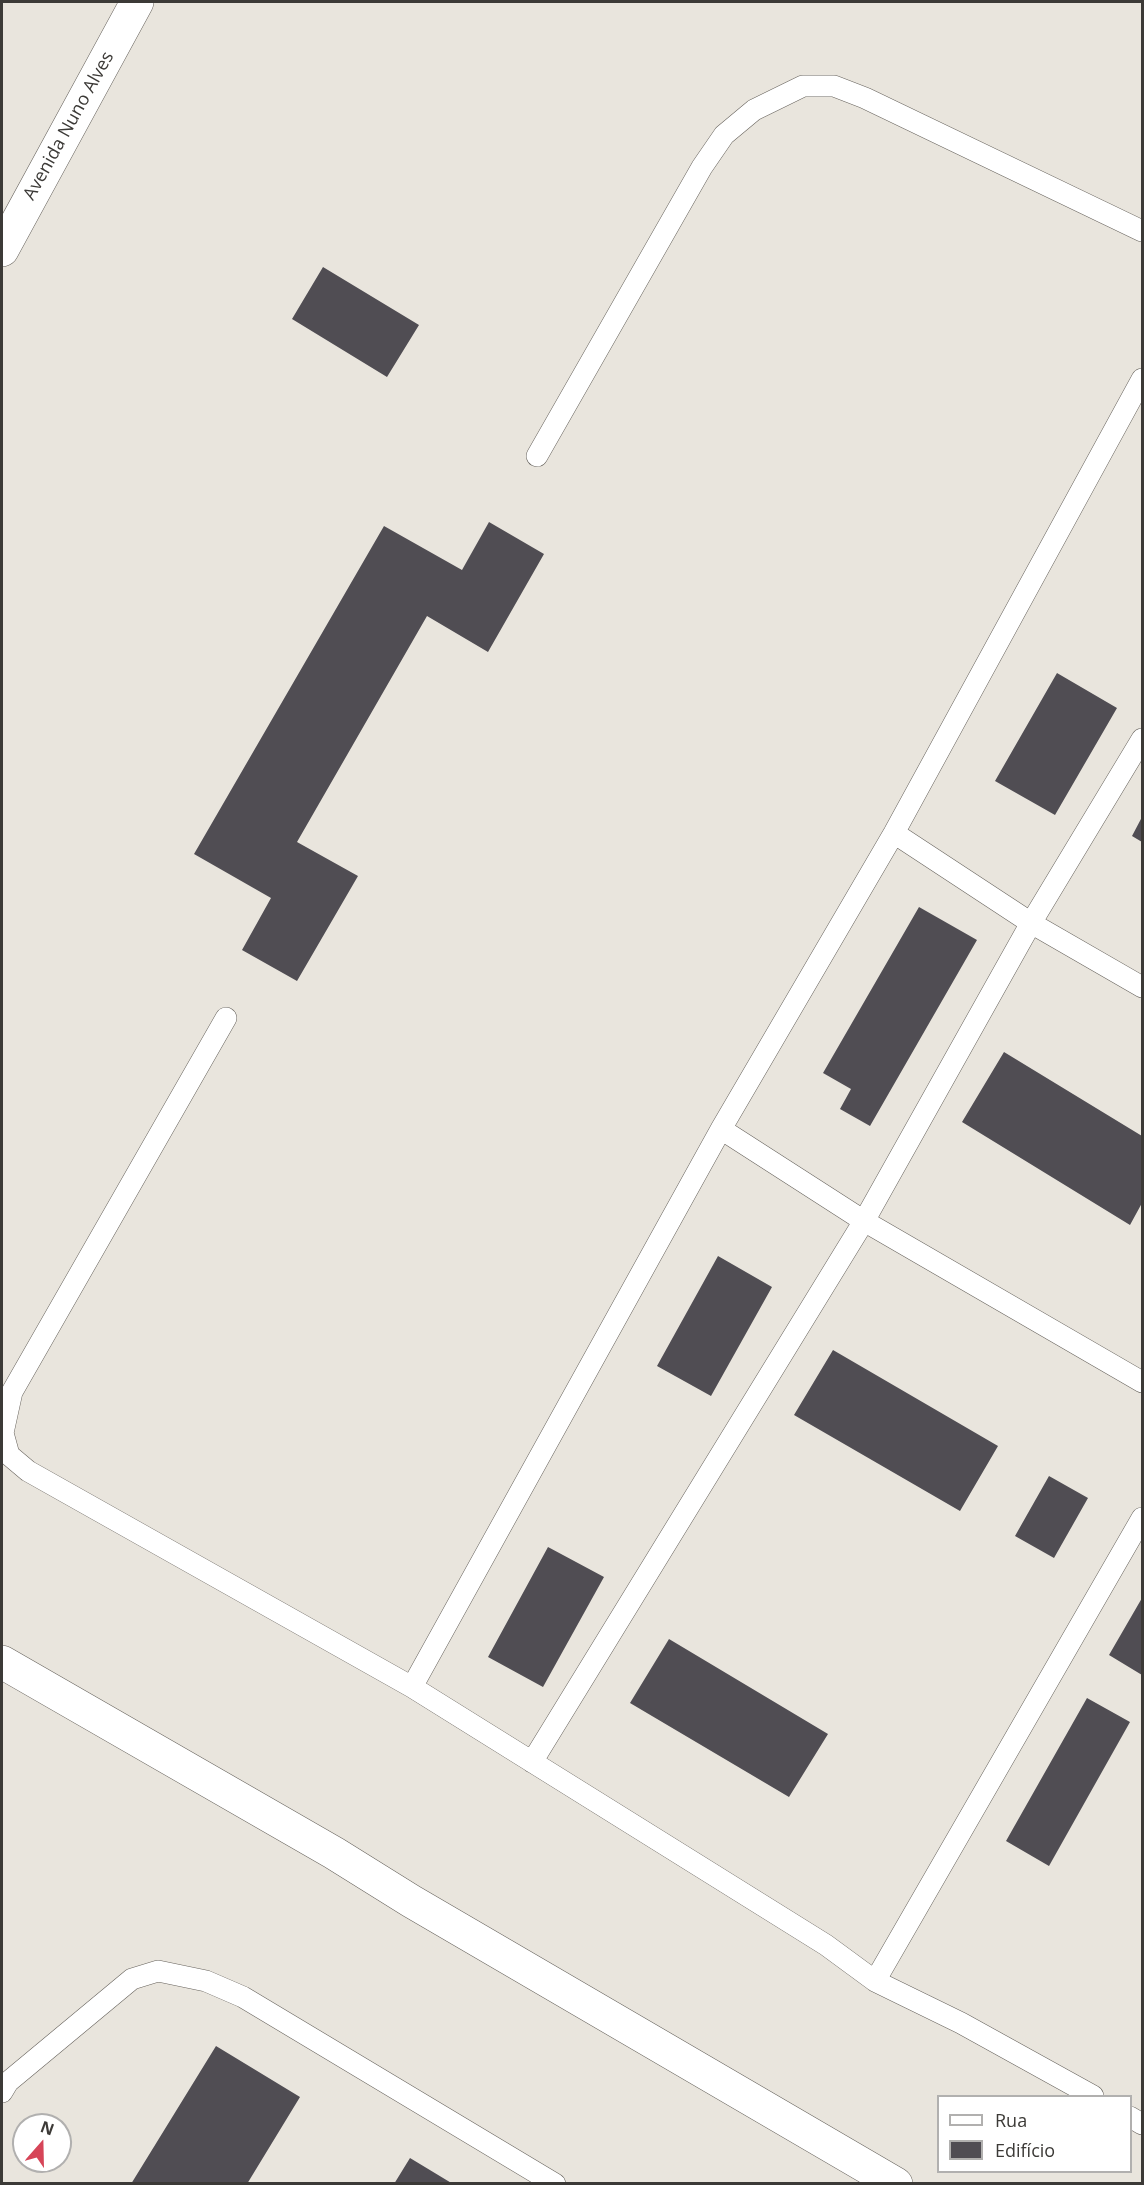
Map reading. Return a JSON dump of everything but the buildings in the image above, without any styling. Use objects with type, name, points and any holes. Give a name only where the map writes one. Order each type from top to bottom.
[{"type":"street","name":"Avenida Nuno Alves","points":[[2,250],[137,2]]},
{"type":"street","points":[[2,1662],[334,1853],[411,1901],[896,2184]]},
{"type":"lane","points":[[537,456],[702,167],[724,135],[754,110],[803,86],[834,86],[865,98],[1143,231]]},
{"type":"lane","points":[[412,1687],[721,1129],[894,833],[1143,379]]},
{"type":"lane","points":[[532,1761],[864,1221],[1031,923],[1143,739]]},
{"type":"lane","points":[[894,833],[1031,923],[1143,987]]},
{"type":"lane","points":[[226,1018],[12,1392],[3,1433],[9,1455],[28,1471],[412,1687],[826,1945],[875,1981],[961,2023],[1089,2095]]},
{"type":"lane","points":[[721,1129],[864,1221],[1143,1382]]},
{"type":"lane","points":[[875,1981],[1143,1518]]},
{"type":"lane","points":[[4,2086],[132,1979],[158,1971],[206,1981],[243,1997],[555,2184]]}]
